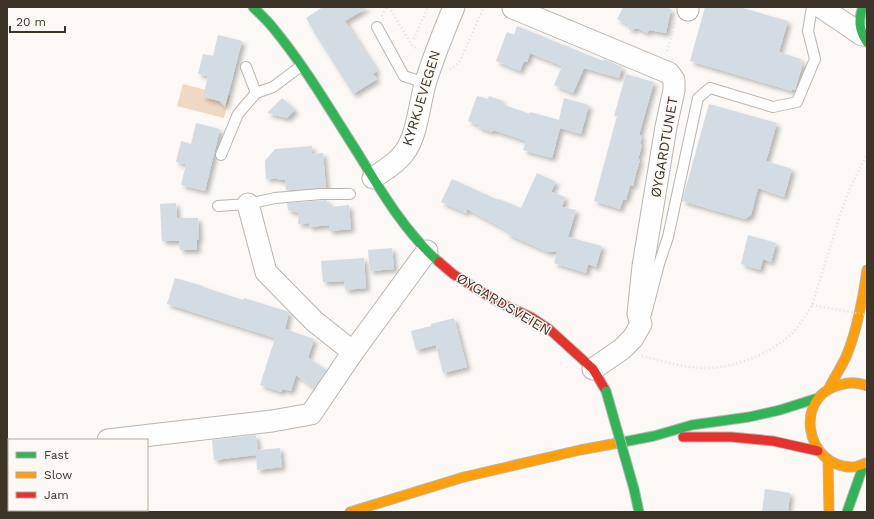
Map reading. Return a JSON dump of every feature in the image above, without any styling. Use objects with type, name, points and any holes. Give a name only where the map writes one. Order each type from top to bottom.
[{"type":"main road","name":"ØYGARDSVEIEN","points":[[253,7],[274,29],[302,66],[373,178],[403,222],[427,251],[453,274],[476,289],[500,303],[531,317],[549,329],[594,369],[606,392],[634,489],[639,512]]},
{"type":"main road","points":[[863,7],[860,14],[859,25],[864,39]]},
{"type":"main road","points":[[818,451],[810,434],[809,419],[811,411],[818,398],[829,388],[847,352],[864,293],[867,270]]},
{"type":"main road","points":[[829,388],[843,383],[857,383],[867,386]]},
{"type":"main road","points":[[350,512],[464,477],[580,450],[654,436],[692,425],[749,417],[780,410],[818,398]]},
{"type":"main road","points":[[654,436],[694,438],[731,437],[773,440],[818,451],[828,459],[838,464],[849,466],[865,464],[847,512]]},
{"type":"main road","points":[[828,459],[829,512]]},
{"type":"street","name":"KYRKJEVEGEN","points":[[373,178],[395,162],[404,153],[413,134],[425,83],[454,7]]},
{"type":"street","points":[[821,7],[864,39]]},
{"type":"street","name":"ØYGARDTUNET","points":[[513,8],[669,73],[674,80],[674,90],[666,127],[643,266],[638,314],[640,324]]},
{"type":"street","points":[[248,204],[266,272],[314,321],[353,352]]},
{"type":"street","points":[[117,439],[272,422],[311,414],[353,352],[427,251]]},
{"type":"street","points":[[594,369],[622,349],[632,338],[640,324]]},
{"type":"lane","points":[[640,324],[645,318],[659,264],[668,237],[698,98],[710,88],[773,107],[797,102],[815,59],[808,31],[812,7]]},
{"type":"lane","points":[[377,27],[404,76],[425,83]]},
{"type":"lane","points":[[221,155],[238,114],[256,93],[273,86],[302,66]]},
{"type":"lane","points":[[246,67],[256,93]]},
{"type":"lane","points":[[218,206],[248,204],[275,198],[321,194],[350,194]]},
{"type":"path","points":[[389,7],[413,47],[435,54]]},
{"type":"path","points":[[414,39],[428,7]]},
{"type":"path","points":[[449,70],[459,63],[484,7]]},
{"type":"path","points":[[661,70],[677,15],[688,9]]},
{"type":"path","points":[[622,349],[638,355],[686,366],[706,368],[747,360],[762,354],[788,337],[804,318],[812,305],[844,204],[867,154]]},
{"type":"path","points":[[812,305],[867,315]]},
{"type":"shaded area","points":[[183,84],[230,96],[224,118],[177,106]]},
{"type":"building","points":[[323,7],[368,7],[345,21],[377,71],[373,74],[377,79],[353,94],[306,18]]},
{"type":"building","points":[[623,7],[662,7],[671,9],[666,33],[649,30],[647,33],[637,28],[630,30],[627,24],[617,19]]},
{"type":"building","points":[[705,7],[739,7],[788,21],[779,52],[801,59],[800,62],[803,63],[795,90],[792,89],[792,91],[690,61]]},
{"type":"building","points":[[517,26],[603,61],[604,59],[622,67],[619,78],[584,68],[573,93],[554,85],[562,66],[530,53],[527,62],[524,61],[520,71],[496,61],[507,32],[514,35]]},
{"type":"building","points":[[218,35],[242,41],[225,107],[219,101],[203,97],[208,76],[198,74],[203,54],[213,56]]},
{"type":"building","points":[[626,74],[654,82],[639,135],[642,136],[640,144],[642,145],[638,159],[640,160],[633,186],[630,185],[626,200],[623,199],[620,209],[594,201],[617,116],[614,116]]},
{"type":"building","points":[[477,96],[488,99],[489,96],[503,101],[501,104],[530,114],[530,112],[559,120],[564,98],[589,105],[581,134],[560,128],[552,158],[523,150],[526,141],[493,130],[492,132],[478,127],[478,125],[468,121]]},
{"type":"building","points":[[282,98],[295,110],[287,118],[267,113]]},
{"type":"building","points":[[709,104],[777,123],[766,161],[792,169],[784,197],[758,188],[751,215],[745,219],[682,201]]},
{"type":"building","points":[[196,123],[220,129],[205,191],[181,185],[186,164],[176,162],[181,141],[191,144]]},
{"type":"building","points":[[312,146],[312,154],[323,153],[326,188],[286,190],[285,180],[274,178],[266,179],[265,161],[275,149]]},
{"type":"building","points":[[537,173],[556,182],[551,192],[565,197],[562,207],[576,210],[568,237],[602,246],[596,267],[588,264],[586,273],[554,263],[557,251],[548,252],[507,234],[508,231],[467,209],[466,213],[441,202],[452,179],[498,200],[499,199],[521,208]]},
{"type":"building","points":[[327,200],[330,207],[349,205],[351,229],[329,231],[329,225],[309,227],[309,223],[298,224],[299,213],[288,210],[287,203]]},
{"type":"building","points":[[176,203],[177,218],[198,218],[199,239],[197,240],[197,250],[180,250],[179,241],[162,241],[160,204]]},
{"type":"building","points":[[748,235],[776,243],[771,262],[763,259],[760,270],[741,264]]},
{"type":"building","points":[[392,248],[394,269],[370,271],[368,250]]},
{"type":"building","points":[[364,258],[366,288],[345,290],[344,281],[323,282],[321,261]]},
{"type":"building","points":[[175,278],[243,300],[244,298],[289,312],[285,329],[314,339],[308,358],[327,370],[314,388],[296,375],[291,391],[282,389],[281,392],[260,385],[275,338],[167,304]]},
{"type":"building","points":[[454,318],[467,367],[443,373],[436,345],[416,350],[411,331]]},
{"type":"building","points":[[256,435],[258,450],[280,448],[282,467],[257,470],[256,455],[214,460],[212,440]]},
{"type":"building","points":[[765,489],[790,493],[788,512],[762,512]]},
{"type":"traffic: fast","points":[[253,7],[267,20],[297,59],[395,212],[427,251],[439,262]]},
{"type":"traffic: fast","points":[[863,7],[860,16],[860,25],[867,42]]},
{"type":"traffic: fast","points":[[606,391],[634,489]]},
{"type":"traffic: fast","points":[[618,443],[654,436],[692,425],[749,417],[780,410],[818,398]]},
{"type":"traffic: fast","points":[[847,512],[864,464]]},
{"type":"traffic: fast","points":[[634,489],[639,512]]},
{"type":"traffic: slow","points":[[829,388],[844,361],[852,342],[860,312],[867,270]]},
{"type":"traffic: slow","points":[[867,386],[857,383],[847,383],[825,392],[815,402],[811,416],[811,430],[815,444],[824,456],[836,464],[852,467],[867,463]]},
{"type":"traffic: slow","points":[[350,512],[464,477],[580,450],[618,443]]},
{"type":"traffic: slow","points":[[828,459],[829,512]]},
{"type":"traffic: jam","points":[[439,262],[453,274],[477,289],[500,303],[531,317],[549,329],[593,369],[606,391]]},
{"type":"traffic: jam","points":[[683,437],[731,437],[773,441],[818,451]]}]
